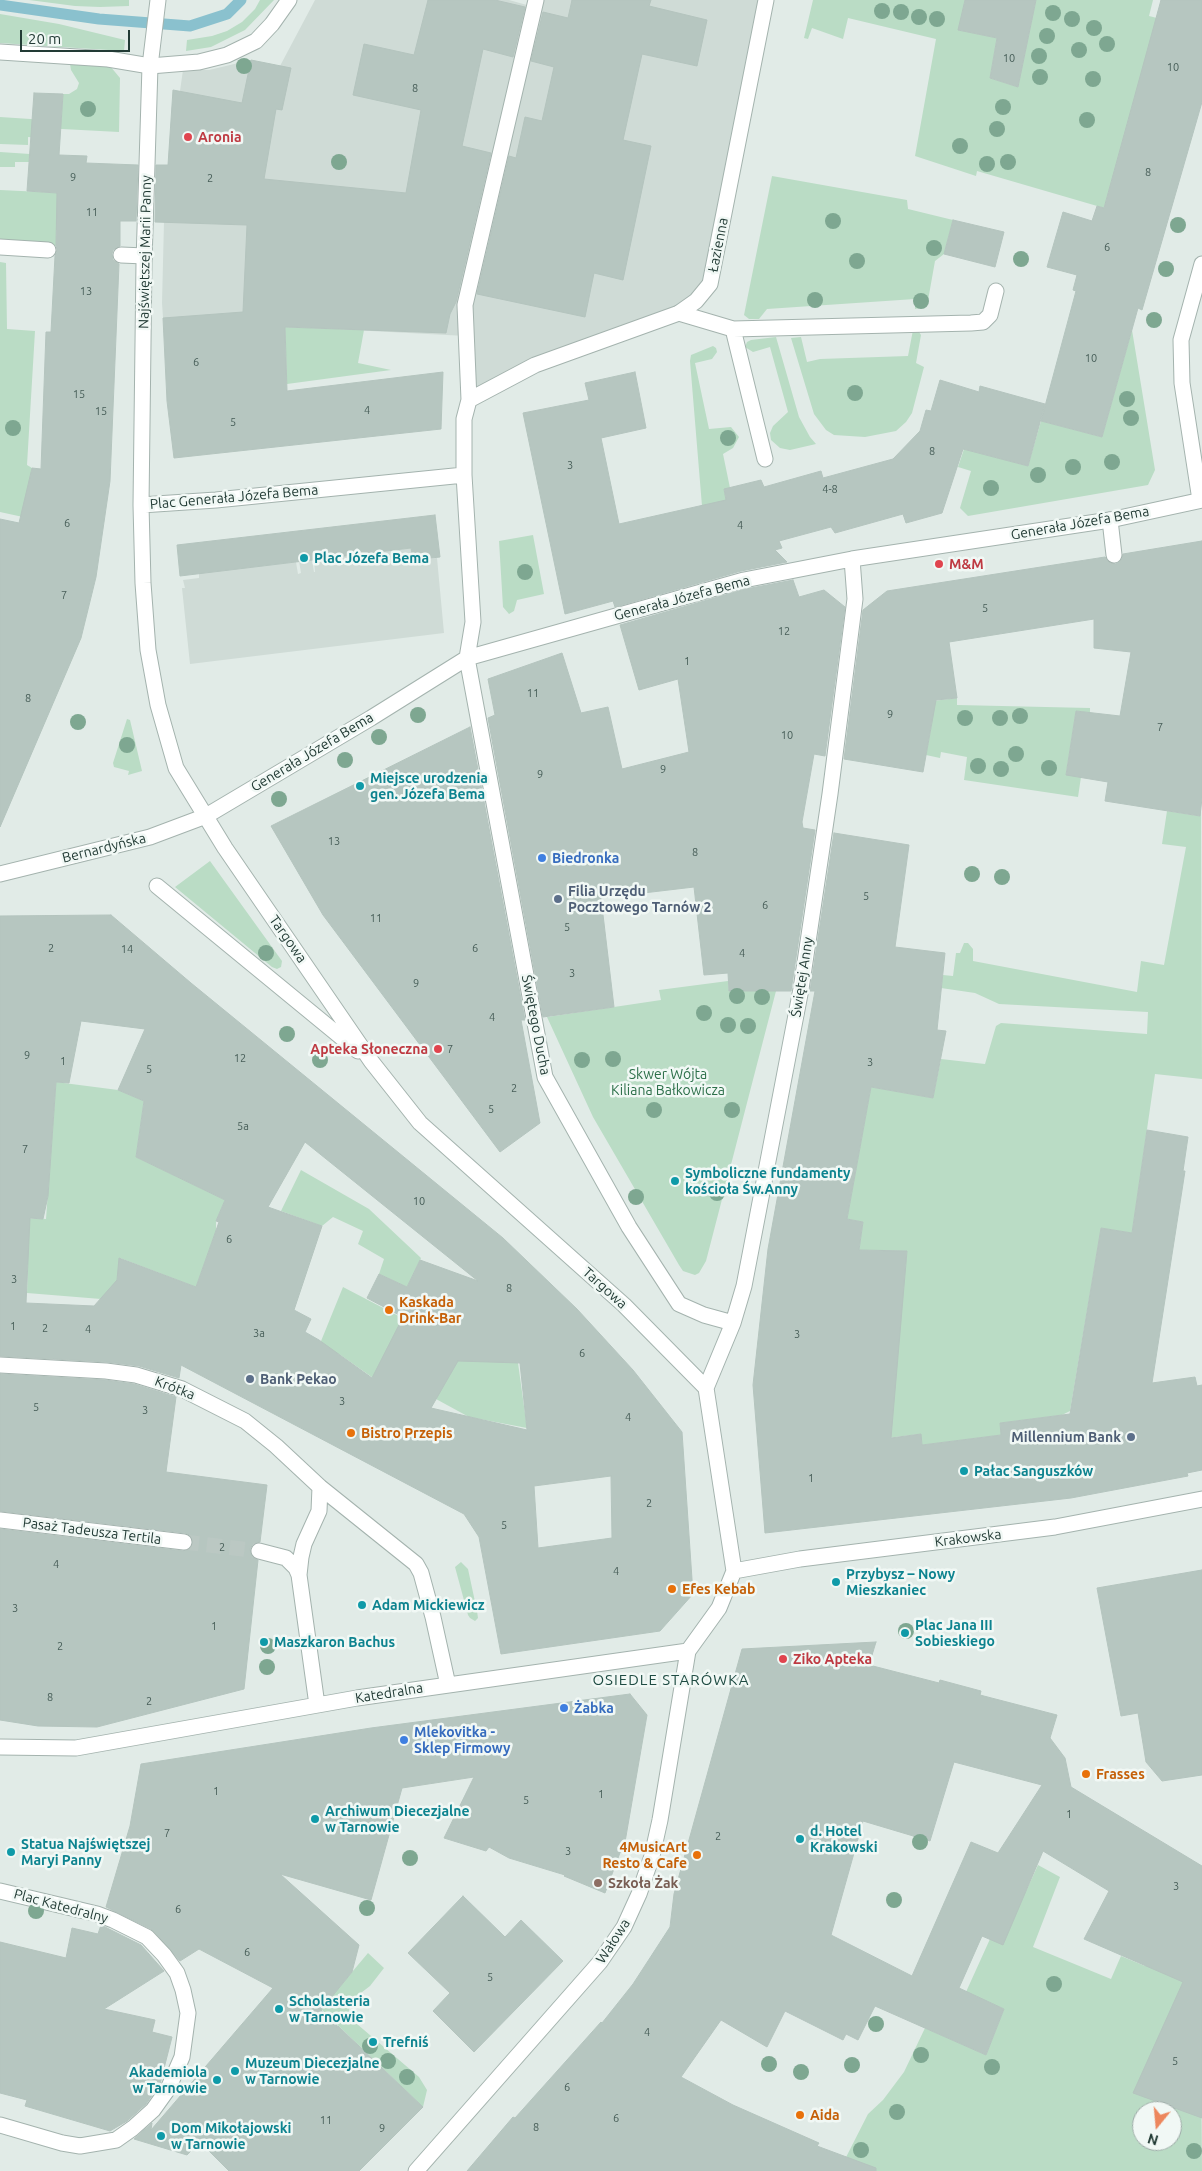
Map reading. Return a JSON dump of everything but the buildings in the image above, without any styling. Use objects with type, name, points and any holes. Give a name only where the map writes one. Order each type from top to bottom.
[{"type":"street","name":"Najświętszej Marii Panny","points":[[141,505],[150,66],[158,0]]},
{"type":"street","points":[[0,52],[108,59],[150,66],[199,62],[227,55],[256,41],[272,24],[288,0]]},
{"type":"street","points":[[467,658],[473,622],[464,475],[464,420],[469,400],[465,305],[536,0]]},
{"type":"street","name":"Łazienna","points":[[469,400],[536,365],[679,313],[696,301],[710,284],[766,0]]},
{"type":"street","points":[[0,247],[48,250]]},
{"type":"street","points":[[121,255],[145,256]]},
{"type":"street","points":[[1201,500],[1182,383],[1181,340],[1202,264]]},
{"type":"street","points":[[679,313],[733,329],[983,322],[990,315],[996,291]]},
{"type":"street","points":[[733,329],[765,459]]},
{"type":"street","name":"Plac Generała Józefa Bema","points":[[206,816],[176,768],[158,705],[148,640],[143,583],[141,505],[216,500],[464,475]]},
{"type":"street","name":"Generała Józefa Bema","points":[[206,816],[371,718],[467,658],[744,580],[852,558],[1110,520],[1201,500]]},
{"type":"street","points":[[1110,520],[1114,555]]},
{"type":"street","name":"Świętej Anny","points":[[706,1388],[733,1323],[744,1286],[801,989],[830,794],[855,599],[852,558]]},
{"type":"street","name":"Świętego Ducha","points":[[467,658],[545,1077],[629,1227],[678,1304],[704,1315],[733,1323]]},
{"type":"street","name":"Bernardyńska","points":[[0,874],[150,837],[206,816]]},
{"type":"street","name":"Targowa","points":[[206,816],[225,848],[371,1061],[420,1123],[624,1305],[706,1388]]},
{"type":"street","name":"Targowa","points":[[157,886],[371,1061]]},
{"type":"street","name":"Krótka","points":[[0,1366],[116,1372],[136,1375],[182,1389],[245,1421],[282,1451],[320,1487],[416,1564],[421,1573],[433,1617],[448,1685]]},
{"type":"street","points":[[688,1651],[719,1608],[734,1571],[706,1388]]},
{"type":"street","points":[[317,1705],[299,1575],[304,1544],[319,1511],[320,1487]]},
{"type":"street","name":"Krakowska","points":[[734,1571],[800,1559],[1055,1527],[1202,1499]]},
{"type":"street","name":"Pasaż Tadeusza Tertila","points":[[0,1520],[184,1542]]},
{"type":"street","points":[[259,1551],[286,1558],[296,1568],[299,1575]]},
{"type":"street","name":"Katedralna","points":[[0,1747],[76,1748],[317,1705],[688,1651]]},
{"type":"street","name":"Wałowa","points":[[416,2171],[600,1962],[624,1927],[639,1894],[652,1856],[660,1820],[688,1651]]},
{"type":"street","name":"Plac Katedralny","points":[[0,1891],[97,1914],[147,1937],[164,1955],[177,1973],[188,2013],[182,2057],[168,2089],[153,2110],[134,2128],[116,2140],[80,2146],[62,2144],[0,2126]]},
{"type":"shaded area","points":[[315,0],[509,0],[534,7],[536,0],[766,0],[710,284],[696,301],[469,400],[466,336],[256,325],[164,332],[162,303],[164,222],[173,91],[180,91],[183,70],[209,70],[251,60],[280,66]]},
{"type":"shaded area","points":[[411,548],[413,560],[437,558],[444,633],[190,664],[182,588],[185,588],[183,580],[199,578],[199,573],[296,562],[298,574],[301,573],[299,561],[312,560],[315,572],[314,560]]},
{"type":"green space","points":[[29,0],[129,0],[129,6],[75,6]]},
{"type":"green space","points":[[260,0],[274,0],[245,30],[211,47],[186,51],[187,40],[212,36],[227,31],[242,22],[255,9]]},
{"type":"green space","points":[[813,0],[965,0],[959,30],[997,38],[990,78],[1018,87],[1036,0],[1153,0],[1149,16],[1157,18],[1104,208],[977,171],[976,176],[915,156],[936,39],[848,18],[843,39],[812,28],[808,39],[804,38]]},
{"type":"green space","points":[[0,14],[59,24],[125,40],[124,51],[0,43]]},
{"type":"green space","points":[[70,64],[110,66],[120,78],[119,132],[43,128],[43,138],[28,137],[28,145],[0,144],[0,117],[61,121],[63,94],[69,94],[77,89],[79,83],[71,70]]},
{"type":"green space","points":[[0,152],[30,154],[29,162],[15,162],[15,167],[0,167]]},
{"type":"green space","points":[[772,176],[907,200],[908,209],[953,220],[944,254],[935,261],[927,306],[915,309],[915,299],[767,309],[759,319],[749,319],[744,315]]},
{"type":"green space","points":[[0,190],[63,193],[62,230],[56,230],[56,246],[0,242]]},
{"type":"green space","points":[[0,262],[6,263],[7,329],[35,331],[27,465],[32,468],[23,517],[0,512]]},
{"type":"green space","points":[[285,327],[364,330],[358,363],[391,370],[287,384]]},
{"type":"green space","points":[[917,329],[921,335],[916,363],[924,367],[912,413],[906,422],[896,431],[865,437],[834,435],[826,430],[814,414],[791,338],[801,337],[807,362],[820,359],[908,356],[913,330]]},
{"type":"green space","points":[[1132,330],[1155,470],[1148,485],[968,516],[960,508],[971,471],[958,467],[964,449],[1028,466],[1041,421],[1102,437]]},
{"type":"green space","points":[[776,337],[799,417],[816,444],[790,450],[780,448],[771,440],[770,433],[773,426],[788,412],[770,347],[753,352],[745,347],[747,342],[751,340]]},
{"type":"green space","points":[[713,346],[717,352],[712,359],[695,363],[709,429],[731,427],[739,437],[733,448],[723,454],[730,488],[724,490],[727,503],[702,506],[690,361],[691,355]]},
{"type":"green space","points":[[533,535],[544,594],[517,600],[514,611],[509,614],[503,607],[499,541]]},
{"type":"green space","points":[[957,698],[957,705],[1090,708],[1090,713],[1076,711],[1066,774],[1081,777],[1078,797],[964,780],[967,757],[941,752],[940,758],[926,755],[933,701]]},
{"type":"green space","points":[[127,719],[130,720],[142,771],[128,775],[129,771],[114,767],[113,763]]},
{"type":"green space","points":[[1201,809],[1202,1079],[1155,1074],[1132,1233],[1101,1228],[1070,1411],[1062,1415],[1000,1423],[1001,1435],[922,1445],[920,1434],[887,1438],[907,1251],[859,1250],[863,1222],[847,1219],[871,1087],[933,1098],[941,1059],[985,1064],[996,1026],[1001,1023],[1147,1034],[1148,1012],[999,1004],[975,993],[941,988],[943,975],[953,976],[956,953],[960,953],[964,943],[968,943],[973,949],[973,961],[1137,992],[1141,961],[1164,965],[1186,847],[1162,844],[1167,811],[1199,816]]},
{"type":"green space","points":[[210,861],[282,961],[281,967],[277,969],[272,967],[175,887]]},
{"type":"green space","name":"Skwer Wójta Kiliana Bałkowicza","points":[[728,981],[729,990],[776,991],[706,1261],[699,1273],[695,1275],[683,1271],[679,1265],[593,1117],[547,1017],[661,1000],[659,990]]},
{"type":"green space","points":[[56,1082],[118,1090],[144,1101],[136,1157],[225,1200],[216,1221],[216,1231],[196,1287],[120,1258],[115,1302],[101,1299],[27,1293],[28,1265],[14,1264],[19,1218],[46,1219]]},
{"type":"green space","points":[[301,1170],[369,1209],[421,1258],[407,1287],[379,1274],[384,1259],[358,1244],[363,1231],[333,1217],[322,1226],[281,1211]]},
{"type":"green space","points":[[343,1287],[412,1323],[376,1380],[339,1354],[335,1358],[317,1351]]},
{"type":"green space","points":[[439,1312],[518,1363],[527,1428],[469,1417],[436,1399]]},
{"type":"green space","points":[[461,1562],[468,1569],[478,1618],[475,1621],[468,1615],[455,1567]]},
{"type":"green space","points":[[1038,1865],[1060,1877],[1033,1947],[1111,1979],[1121,1956],[1145,1966],[1163,1924],[1200,1944],[1202,2171],[839,2171],[868,2114],[883,2100],[904,2072],[925,2028],[986,2055],[1004,2009],[966,1992],[990,1939],[1027,1889]]},
{"type":"green space","points":[[368,1953],[384,1968],[370,1986],[353,1999],[349,2010],[350,2018],[419,2077],[427,2090],[423,2107],[321,2009]]},
{"type":"waterway","points":[[0,5],[99,19],[190,26],[227,14],[241,0]]},
{"type":"tunnel","points":[[184,1542],[259,1551]]},
{"type":"place","name":"Aronia","points":[[188,137]]},
{"type":"place","name":"Plac Józefa Bema","points":[[304,558]]},
{"type":"place","name":"M&M","points":[[939,564]]},
{"type":"place","name":"Miejsce urodzenia gen. Józefa Bema","points":[[360,786]]},
{"type":"place","name":"Biedronka","points":[[542,858]]},
{"type":"place","name":"Filia Urzędu Pocztowego Tarnów 2","points":[[558,899]]},
{"type":"place","name":"Apteka Słoneczna","points":[[438,1049]]},
{"type":"place","name":"Symboliczne fundamenty kościoła Św.Anny","points":[[675,1181]]},
{"type":"place","name":"Kaskada Drink-Bar","points":[[389,1310]]},
{"type":"place","name":"Bank Pekao","points":[[250,1379]]},
{"type":"place","name":"Bistro Przepis","points":[[351,1433]]},
{"type":"place","name":"Millennium Bank","points":[[1131,1437]]},
{"type":"place","name":"Pałac Sanguszków","points":[[964,1471]]},
{"type":"place","name":"Przybysz – Nowy Mieszkaniec","points":[[836,1582]]},
{"type":"place","name":"Efes Kebab","points":[[672,1589]]},
{"type":"place","name":"Adam Mickiewicz","points":[[362,1605]]},
{"type":"place","name":"Plac Jana III Sobieskiego","points":[[905,1633]]},
{"type":"place","name":"Maszkaron Bachus","points":[[264,1642]]},
{"type":"place","name":"Ziko Apteka","points":[[783,1659]]},
{"type":"place","name":"Żabka","points":[[564,1708]]},
{"type":"place","name":"Mlekovitka - Sklep Firmowy","points":[[404,1740]]},
{"type":"place","name":"Frasses","points":[[1086,1774]]},
{"type":"place","name":"Archiwum Diecezjalne w Tarnowie","points":[[315,1819]]},
{"type":"place","name":"d. Hotel Krakowski","points":[[800,1839]]},
{"type":"place","name":"Statua Najświętszej Maryi Panny","points":[[11,1852]]},
{"type":"place","name":"4MusicArt Resto & Cafe","points":[[697,1855]]},
{"type":"place","name":"Szkoła Żak","points":[[598,1883]]},
{"type":"place","name":"Scholasteria w Tarnowie","points":[[279,2009]]},
{"type":"place","name":"Trefniś","points":[[373,2042]]},
{"type":"place","name":"Muzeum Diecezjalne w Tarnowie","points":[[235,2071]]},
{"type":"place","name":"Akademiola w Tarnowie","points":[[217,2080]]},
{"type":"place","name":"Aida","points":[[800,2115]]},
{"type":"place","name":"Dom Mikołajowski w Tarnowie","points":[[161,2136]]},
{"type":"district","name":"OSIEDLE STARÓWKA","points":[[671,1680]]}]
